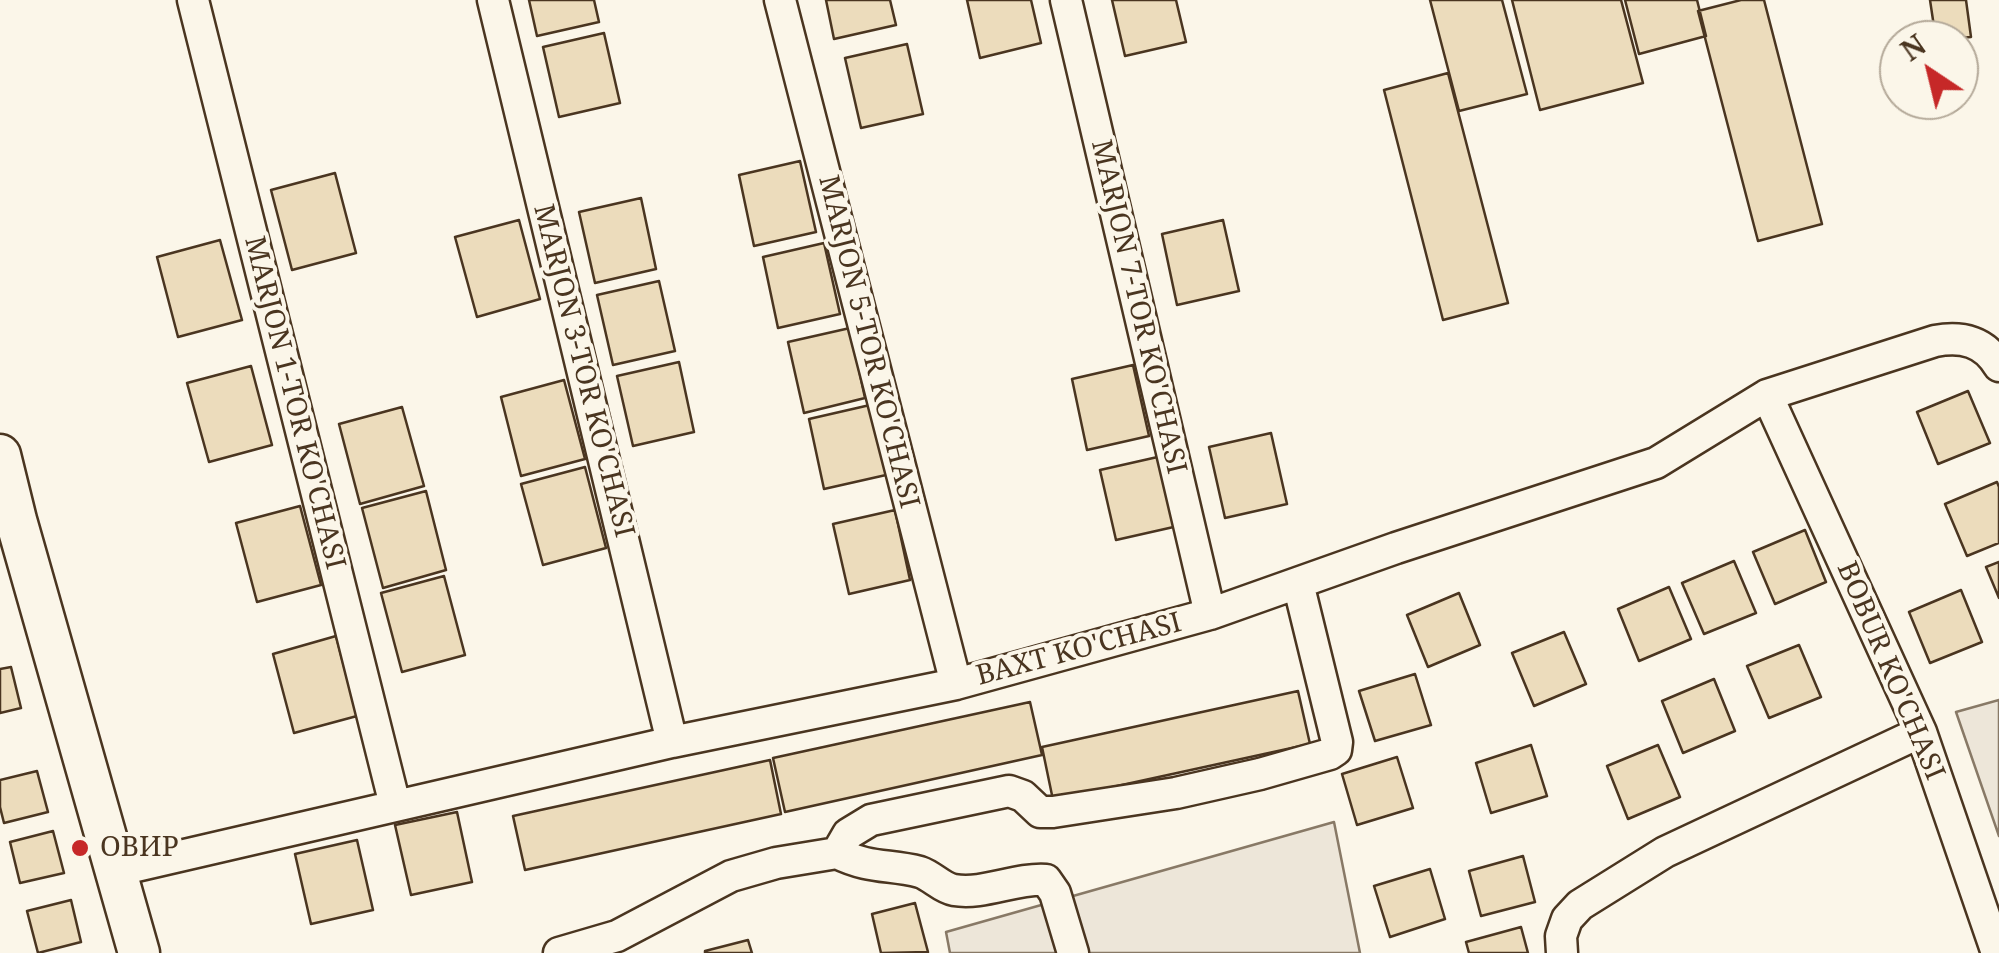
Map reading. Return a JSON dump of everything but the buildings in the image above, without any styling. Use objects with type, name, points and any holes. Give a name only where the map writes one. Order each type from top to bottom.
[{"type":"main road","points":[[0,455],[8,521],[139,953]]},
{"type":"street","name":"MARJON 1-TOR KO'CHASI","points":[[193,0],[395,805]]},
{"type":"street","name":"MARJON 3-TOR KO'CHASI","points":[[493,0],[672,742]]},
{"type":"street","name":"MARJON 5-TOR KO'CHASI","points":[[780,0],[956,684]]},
{"type":"street","name":"MARJON 7-TOR KO'CHASI","points":[[1066,0],[1210,614]]},
{"type":"street","name":"BAXT KO'CHASI","points":[[115,871],[672,742],[956,684],[1210,614],[1656,462],[1767,395],[1935,342],[1969,340],[1984,348],[1999,366]]},
{"type":"street","name":"BOBUR KO'CHASI","points":[[1767,395],[1921,732],[1997,953]]},
{"type":"street","points":[[837,853],[848,834],[871,820],[1009,791],[1023,796],[1040,812],[1053,812],[1176,793],[1330,754],[1336,750],[1337,742],[1298,583]]},
{"type":"street","points":[[1562,953],[1567,919],[1580,904],[1666,852],[1921,732]]},
{"type":"street","points":[[559,953],[617,936],[731,876],[776,863],[837,853],[857,862],[923,873],[951,890],[980,890],[1046,880],[1055,893],[1072,953]]},
{"type":"shaded area","points":[[1999,700],[1999,836],[1956,712]]},
{"type":"shaded area","points":[[1334,822],[1360,953],[950,953],[946,932]]},
{"type":"place","name":"ОВИР","points":[[80,848]]}]
